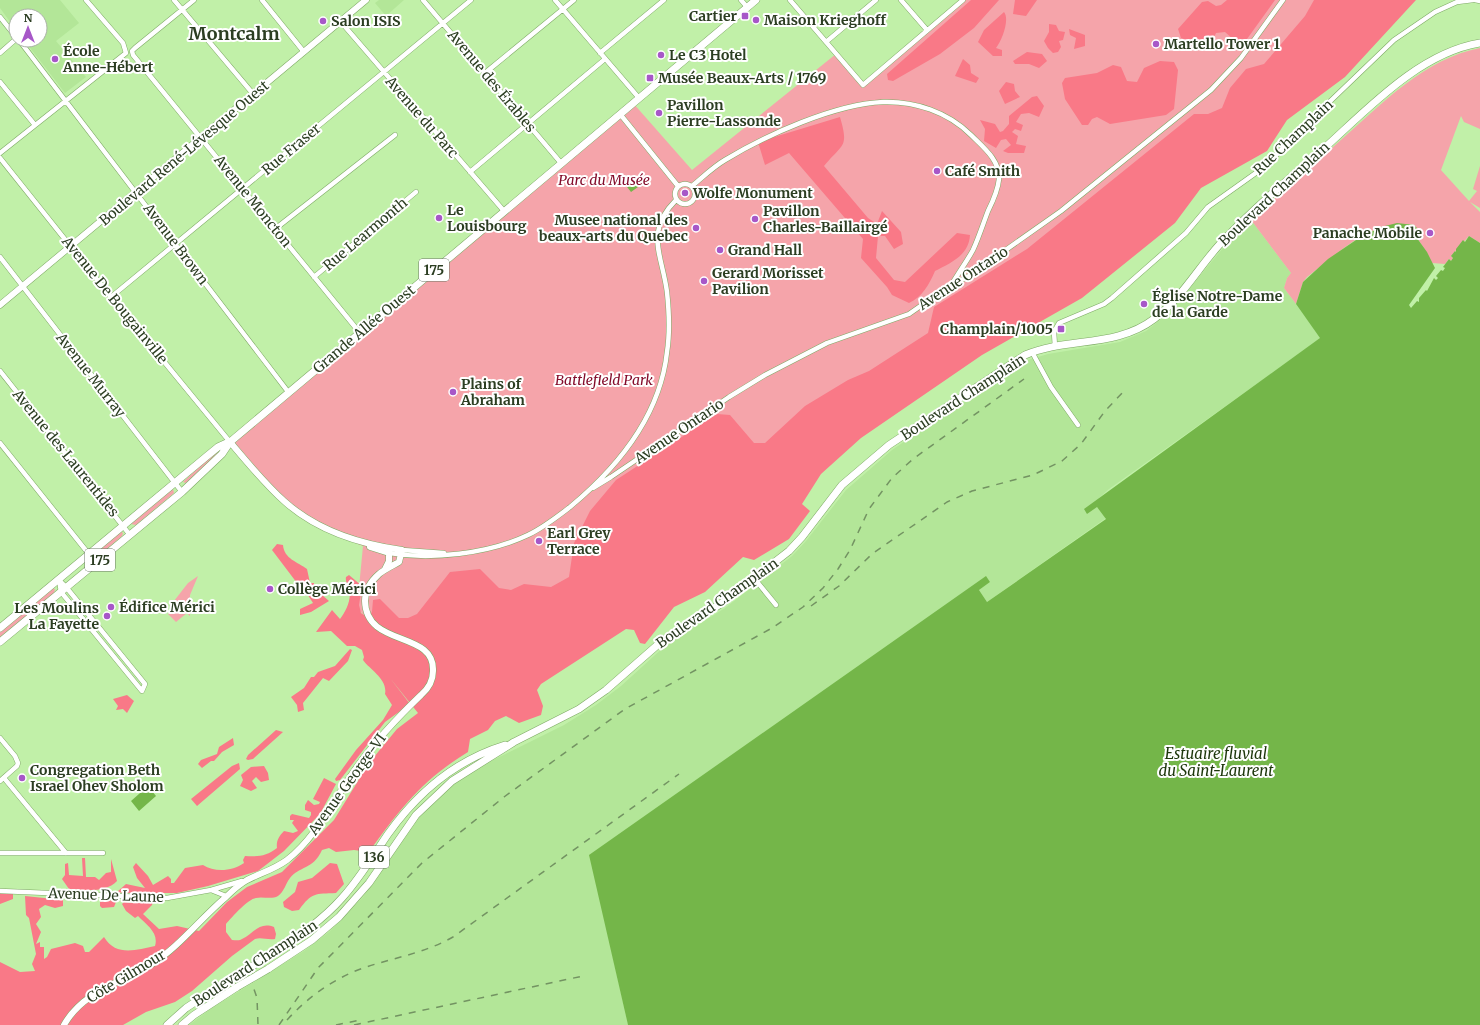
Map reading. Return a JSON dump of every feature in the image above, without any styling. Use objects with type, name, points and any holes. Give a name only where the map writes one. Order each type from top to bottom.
[{"type":"main road","name":"Grande Allée Ouest","points":[[0,642],[182,492],[222,454],[230,442],[756,0]]},
{"type":"main road","name":"Boulevard Champlain","points":[[182,1025],[194,1015],[312,940],[339,917],[369,883],[416,815],[442,789],[463,772],[514,742],[561,719],[593,700],[662,641],[711,611],[796,544],[831,498],[871,459],[948,404],[1018,359],[1032,352],[1118,337],[1144,326],[1155,318],[1174,299],[1220,244],[1248,216],[1376,102],[1404,79],[1435,58],[1456,49],[1480,43]]},
{"type":"main road","name":"Grande Allée Ouest","points":[[0,628],[218,447],[230,442]]},
{"type":"main road","name":"Boulevard Champlain","points":[[166,1025],[186,1008],[306,931],[332,909],[361,875],[404,814],[434,784],[471,758],[514,742]]},
{"type":"street","points":[[0,153],[126,53],[123,43],[86,0]]},
{"type":"street","points":[[174,0],[254,95]]},
{"type":"street","points":[[182,9],[194,0]]},
{"type":"street","name":"Boulevard René-Lévesque Ouest","points":[[0,305],[254,95],[366,0]]},
{"type":"street","name":"Avenue des Érables","points":[[423,0],[528,122],[561,163]]},
{"type":"street","name":"Rue Fraser","points":[[111,297],[471,0]]},
{"type":"street","points":[[555,0],[639,98]]},
{"type":"street","points":[[485,73],[574,0]]},
{"type":"street","points":[[600,54],[664,0]]},
{"type":"street","points":[[741,0],[747,7]]},
{"type":"street","points":[[790,0],[863,85],[963,0]]},
{"type":"street","points":[[826,42],[876,0]]},
{"type":"street","points":[[901,0],[927,30]]},
{"type":"street","name":"Avenue Ontario","points":[[593,488],[621,471],[729,397],[765,375],[827,343],[909,314],[952,284],[966,278],[1061,212],[1202,98],[1241,58],[1283,0]]},
{"type":"street","name":"Rue Champlain","points":[[1056,347],[1054,332],[1059,323],[1104,304],[1112,298],[1186,234],[1208,207],[1267,164],[1394,40],[1417,23],[1448,5],[1474,0],[1480,1]]},
{"type":"street","points":[[264,1],[304,52]]},
{"type":"street","name":"Avenue Moncton","points":[[182,9],[132,51],[133,55],[360,333]]},
{"type":"street","name":"Avenue Brown","points":[[0,17],[8,27]]},
{"type":"street","name":"Avenue du Parc","points":[[341,22],[504,211]]},
{"type":"street","points":[[0,52],[8,46]]},
{"type":"street","name":"Avenue Brown","points":[[24,48],[289,393]]},
{"type":"street","points":[[470,172],[605,59]]},
{"type":"street","points":[[0,82],[35,125]]},
{"type":"street","points":[[692,186],[725,160],[780,132],[825,115],[867,104],[892,103],[924,108],[943,115],[963,126],[987,151],[997,168],[999,180],[997,189],[973,250],[952,284]]},
{"type":"street","points":[[620,114],[678,186]]},
{"type":"street","points":[[275,229],[395,135]]},
{"type":"street","name":"Avenue De Bougainville","points":[[0,158],[111,297],[230,442]]},
{"type":"street","points":[[685,183],[692,186],[696,193],[692,201],[683,204],[676,200],[674,195],[678,186],[685,183]]},
{"type":"street","name":"Rue Learmonth","points":[[314,277],[416,192]]},
{"type":"street","points":[[356,540],[401,552],[434,556],[482,549],[526,536],[543,527],[593,488],[614,464],[635,436],[654,403],[667,352],[668,302],[656,242],[659,224],[662,217],[676,200]]},
{"type":"street","name":"Avenue Murray","points":[[0,257],[182,492]]},
{"type":"street","points":[[1032,352],[1051,387],[1078,425]]},
{"type":"street","name":"Avenue des Laurentides","points":[[0,371],[130,535]]},
{"type":"street","points":[[230,442],[264,481],[285,502],[319,525],[389,553],[401,552]]},
{"type":"street","points":[[0,443],[96,563]]},
{"type":"street","points":[[614,464],[621,471]]},
{"type":"street","name":"Avenue George-VI","points":[[226,896],[246,880],[280,865],[300,848],[377,741],[424,692],[431,681],[433,665],[425,650],[382,631],[376,627],[368,616],[365,598],[369,587],[373,580],[385,569],[399,562],[401,552]]},
{"type":"street","points":[[385,569],[389,561],[389,553]]},
{"type":"street","points":[[754,578],[776,605]]},
{"type":"street","points":[[59,580],[64,589],[142,691],[145,684],[64,589]]},
{"type":"street","points":[[0,738],[15,756],[18,763],[17,766],[2,780],[66,853]]},
{"type":"street","points":[[0,853],[103,853]]},
{"type":"street","name":"Avenue De Laune","points":[[0,891],[168,898],[211,890],[246,880]]},
{"type":"street","points":[[211,890],[226,896]]},
{"type":"street","name":"Côte Gilmour","points":[[64,1025],[76,1008],[100,990],[152,964],[168,952],[226,896]]},
{"type":"shaded area","name":"École Anne-Hébert","points":[[0,0],[60,0],[79,23],[56,41],[86,77],[65,93],[30,48],[48,48],[48,8],[8,8],[8,19],[0,8]]},
{"type":"shaded area","points":[[379,0],[404,0],[386,16],[375,3]]},
{"type":"shaded area","points":[[971,0],[999,0],[974,28],[940,54],[893,81],[888,80],[887,74]]},
{"type":"shaded area","points":[[1015,0],[1037,0],[1026,16],[1013,14]]},
{"type":"shaded area","points":[[1227,0],[1275,0],[1247,39],[1235,41],[1225,32],[1216,33],[1211,44],[1202,46],[1181,38],[1178,29],[1202,2],[1208,1],[1216,6],[1221,5]]},
{"type":"shaded area","points":[[1314,0],[1416,0],[1345,77],[1287,120],[1267,151],[1201,188],[1175,223],[1082,298],[982,355],[861,438],[821,474],[802,504],[810,511],[789,539],[754,560],[743,557],[705,592],[674,607],[645,644],[640,643],[634,630],[626,629],[541,684],[537,690],[543,706],[541,715],[519,723],[506,716],[495,721],[488,730],[470,739],[468,752],[437,773],[413,796],[391,822],[369,852],[354,850],[336,852],[329,848],[322,850],[314,861],[294,874],[278,896],[273,898],[256,898],[249,902],[226,924],[226,932],[232,940],[241,940],[260,927],[269,926],[274,927],[276,934],[275,939],[255,939],[232,956],[192,991],[175,1002],[146,1012],[123,1025],[0,1025],[0,962],[20,972],[35,971],[32,964],[36,954],[29,918],[26,915],[25,896],[63,900],[63,906],[55,908],[45,905],[39,909],[41,917],[36,924],[41,932],[36,944],[40,942],[40,947],[44,947],[44,959],[47,957],[51,949],[75,943],[83,946],[85,952],[89,952],[104,937],[109,943],[120,950],[134,950],[155,946],[156,941],[154,933],[138,916],[135,918],[126,911],[122,904],[124,902],[153,902],[143,914],[159,929],[177,926],[199,931],[227,902],[247,887],[282,872],[334,820],[369,763],[397,729],[418,713],[390,678],[410,704],[385,722],[340,780],[336,781],[335,779],[356,750],[383,720],[392,705],[385,694],[384,684],[381,679],[363,660],[364,657],[362,650],[355,646],[347,646],[331,631],[316,632],[332,610],[340,619],[348,605],[350,593],[346,577],[349,575],[362,586],[359,605],[361,613],[367,617],[372,612],[373,600],[380,599],[399,618],[408,618],[417,614],[450,572],[480,569],[499,588],[511,590],[524,584],[551,587],[569,577],[574,543],[590,511],[616,480],[717,414],[730,415],[754,443],[765,443],[805,406],[848,380],[869,371],[928,333],[934,307],[1027,249],[1194,114],[1208,114],[1222,108],[1230,88],[1246,69],[1264,64],[1305,16]]},
{"type":"shaded area","points":[[1004,12],[1006,15],[1006,25],[1001,40],[996,48],[1002,50],[1002,56],[993,56],[978,42],[984,30]]},
{"type":"shaded area","points":[[1049,24],[1056,25],[1059,31],[1065,32],[1063,40],[1059,41],[1061,47],[1058,52],[1053,53],[1044,41],[1049,32]]},
{"type":"shaded area","points":[[1069,29],[1085,35],[1085,46],[1074,49],[1076,38],[1070,35]]},
{"type":"shaded area","points":[[1027,52],[1042,54],[1047,61],[1039,68],[1029,64],[1015,64],[1013,61]]},
{"type":"shaded area","points":[[963,59],[970,65],[971,73],[979,78],[976,83],[955,76]]},
{"type":"shaded area","points":[[1160,61],[1174,62],[1178,70],[1174,109],[1166,115],[1110,124],[1097,117],[1092,119],[1088,125],[1082,125],[1065,99],[1062,83],[1065,78],[1097,73],[1113,65],[1121,67],[1127,81],[1137,82],[1144,68]]},
{"type":"shaded area","points":[[1006,82],[1014,84],[1015,91],[1020,97],[1005,104],[999,91]]},
{"type":"shaded area","points":[[1037,96],[1044,106],[1039,117],[1029,113],[1021,114],[1016,122],[1023,125],[1021,131],[1015,129],[1012,132],[1018,136],[1016,144],[1026,146],[1024,153],[1008,153],[1003,151],[1011,145],[1006,139],[1001,140],[996,148],[984,141],[985,129],[980,120],[995,124],[1000,132],[1003,131],[1009,124],[1009,116],[1032,97]]},
{"type":"shaded area","points":[[840,117],[843,127],[844,140],[840,149],[824,166],[868,218],[877,224],[882,211],[901,232],[903,244],[894,249],[885,236],[878,236],[876,258],[894,280],[905,282],[957,233],[970,235],[969,242],[963,253],[958,258],[935,271],[925,290],[909,303],[892,295],[887,287],[861,258],[863,239],[789,153],[765,165],[758,142]]},
{"type":"shaded area","points":[[1251,220],[1291,273],[1287,278],[1284,288],[1321,338],[1109,489],[1099,498],[1097,507],[1106,518],[987,602],[979,590],[990,582],[986,577],[590,855],[628,1025],[189,1025],[212,1008],[304,951],[329,932],[363,897],[419,818],[454,784],[487,763],[564,725],[596,705],[621,686],[666,645],[725,608],[792,556],[806,541],[846,490],[892,450],[993,381],[1028,360],[1048,354],[1120,342],[1146,331],[1169,313],[1223,248]]},
{"type":"shaded area","points":[[277,544],[283,545],[286,554],[292,560],[307,569],[310,583],[314,583],[314,588],[329,601],[311,612],[300,615],[300,609],[313,603],[304,589],[298,587],[297,583],[272,550]]},
{"type":"shaded area","points":[[350,649],[352,650],[348,661],[329,681],[323,678],[303,703],[304,710],[298,712],[297,705],[291,697],[304,688],[311,677],[314,677],[318,672],[335,666]]},
{"type":"shaded area","points":[[127,695],[134,701],[127,713],[123,709],[116,710],[118,706],[113,699]]},
{"type":"shaded area","points":[[276,730],[283,732],[253,759],[246,759],[248,755]]},
{"type":"shaded area","points":[[233,738],[234,745],[222,752],[214,761],[211,761],[202,768],[198,764],[201,760],[217,754],[219,747]]},
{"type":"shaded area","points":[[239,763],[240,769],[197,806],[191,799],[232,766]]},
{"type":"shaded area","points":[[264,766],[268,773],[269,780],[261,782],[256,777],[252,781],[257,788],[251,791],[240,786],[243,780],[241,775],[251,767]]},
{"type":"shaded area","points":[[324,778],[336,784],[320,814],[284,851],[258,871],[208,886],[177,893],[117,892],[126,884],[145,888],[137,878],[133,867],[136,863],[148,876],[153,885],[168,876],[171,879],[171,883],[174,883],[185,868],[203,865],[208,868],[224,870],[240,866],[244,863],[243,860],[245,856],[258,856],[270,853],[277,848],[278,839],[284,831],[293,833],[298,831],[292,823],[294,820],[290,820],[290,816],[292,814],[309,818],[311,812],[305,810],[305,805],[308,800],[314,805],[319,804],[320,802],[313,799]]},
{"type":"shaded area","points":[[82,858],[85,858],[86,877],[95,877],[99,880],[106,873],[111,872],[111,859],[117,881],[112,885],[95,890],[69,889],[62,879],[65,875],[65,864],[68,863],[69,875],[83,876]]},
{"type":"shaded area","points":[[330,863],[337,864],[344,884],[336,893],[314,895],[307,900],[299,910],[292,911],[284,907],[283,902],[295,892],[298,882],[312,878]]},
{"type":"shaded area","points":[[0,893],[13,894],[13,899],[0,904]]},
{"type":"shaded area","points":[[106,899],[116,902],[114,907],[102,908],[100,906],[100,902]]},
{"type":"green space","name":"Battlefield Park","points":[[965,0],[1338,0],[1084,245],[447,700],[357,608],[363,546],[330,533],[283,500],[231,439],[633,103],[692,170],[836,54],[863,85]]},
{"type":"green space","points":[[1480,48],[1480,129],[1464,122],[1461,116],[1441,170],[1469,201],[1477,191],[1473,189],[1480,166],[1480,208],[1470,202],[1480,212],[1480,243],[1469,236],[1451,256],[1453,258],[1451,261],[1449,259],[1445,264],[1432,263],[1419,240],[1414,225],[1399,224],[1384,227],[1356,239],[1307,277],[1303,282],[1296,304],[1284,288],[1287,278],[1291,273],[1251,220],[1405,84],[1441,62]]},
{"type":"green space","points":[[223,445],[224,447],[186,483],[183,482]]},
{"type":"green space","points":[[173,489],[174,493],[136,525],[131,524]]},
{"type":"green space","points":[[120,531],[123,533],[122,536],[102,553],[99,553],[98,550]]},
{"type":"green space","points":[[198,576],[190,595],[190,616],[187,613],[176,622],[168,614],[177,605],[174,601],[188,583]]},
{"type":"green space","points":[[52,588],[55,589],[54,593],[0,637],[0,630]]},
{"type":"water","points":[[631,178],[638,187],[631,192],[624,183]]},
{"type":"water","name":"Estuaire fluvial du Saint-Laurent","points":[[1397,223],[1414,225],[1417,228],[1414,234],[1427,252],[1435,268],[1409,305],[1411,308],[1417,301],[1419,302],[1419,298],[1426,290],[1427,291],[1434,278],[1436,280],[1438,278],[1436,276],[1441,270],[1443,271],[1445,268],[1443,267],[1449,259],[1451,261],[1453,258],[1451,256],[1455,251],[1456,252],[1456,249],[1463,240],[1465,242],[1469,236],[1480,243],[1480,1025],[628,1025],[589,855],[986,576],[990,582],[979,590],[987,602],[1106,519],[1097,507],[1087,514],[1084,509],[1320,338],[1296,304],[1303,282],[1328,259],[1356,240],[1381,227]]},
{"type":"water","points":[[148,786],[156,796],[139,811],[131,801]]},
{"type":"railway","points":[[279,1025],[318,968],[422,863],[504,797],[625,709],[772,628],[803,607],[823,588],[838,569],[850,550],[869,509],[892,478],[913,459],[1024,379]]},
{"type":"railway","points":[[811,606],[839,586],[872,554],[947,502],[972,491],[1033,475],[1062,461],[1081,444],[1105,411],[1126,389]]},
{"type":"railway","points":[[287,1020],[312,996],[331,983],[352,972],[409,955],[442,943],[453,937],[679,774]]},
{"type":"railway","points":[[245,963],[257,998],[258,1025]]},
{"type":"railway","points":[[354,1025],[583,976]]},
{"type":"railway","points":[[336,1025],[360,1020]]},
{"type":"place","name":"Cartier","points":[[745,16]]},
{"type":"place","name":"Maison Krieghoff","points":[[756,20]]},
{"type":"place","name":"Salon ISIS","points":[[323,21]]},
{"type":"place","name":"Martello Tower 1","points":[[1156,44]]},
{"type":"place","name":"Le C3 Hotel","points":[[661,55]]},
{"type":"place","name":"École Anne-Hébert","points":[[55,59]]},
{"type":"place","name":"Musée Beaux-Arts / 1769","points":[[650,78]]},
{"type":"place","name":"Pavillon Pierre-Lassonde","points":[[659,113]]},
{"type":"place","name":"Café Smith","points":[[937,171]]},
{"type":"place","name":"Wolfe Monument","points":[[685,193]]},
{"type":"place","name":"Le Louisbourg","points":[[439,218]]},
{"type":"place","name":"Pavillon Charles-Baillairgé","points":[[755,219]]},
{"type":"place","name":"Musee national des beaux-arts du Quebec","points":[[696,228]]},
{"type":"place","name":"Panache Mobile","points":[[1430,233]]},
{"type":"place","name":"Grand Hall","points":[[720,250]]},
{"type":"place","name":"Gerard Morisset Pavilion","points":[[704,281]]},
{"type":"place","name":"Église Notre-Dame de la Garde","points":[[1144,304]]},
{"type":"place","name":"Champlain/1005","points":[[1061,329]]},
{"type":"place","name":"Plains of Abraham","points":[[453,392]]},
{"type":"place","name":"Earl Grey Terrace","points":[[539,541]]},
{"type":"place","name":"Collège Mérici","points":[[270,589]]},
{"type":"place","name":"Édifice Mérici","points":[[111,607]]},
{"type":"place","name":"Les Moulins La Fayette","points":[[107,616]]},
{"type":"place","name":"Congregation Beth Israel Ohev Sholom","points":[[22,778]]},
{"type":"district","name":"Montcalm","points":[[234,33]]},
{"type":"park label","name":"Parc du Musée","points":[[604,180]]}]
